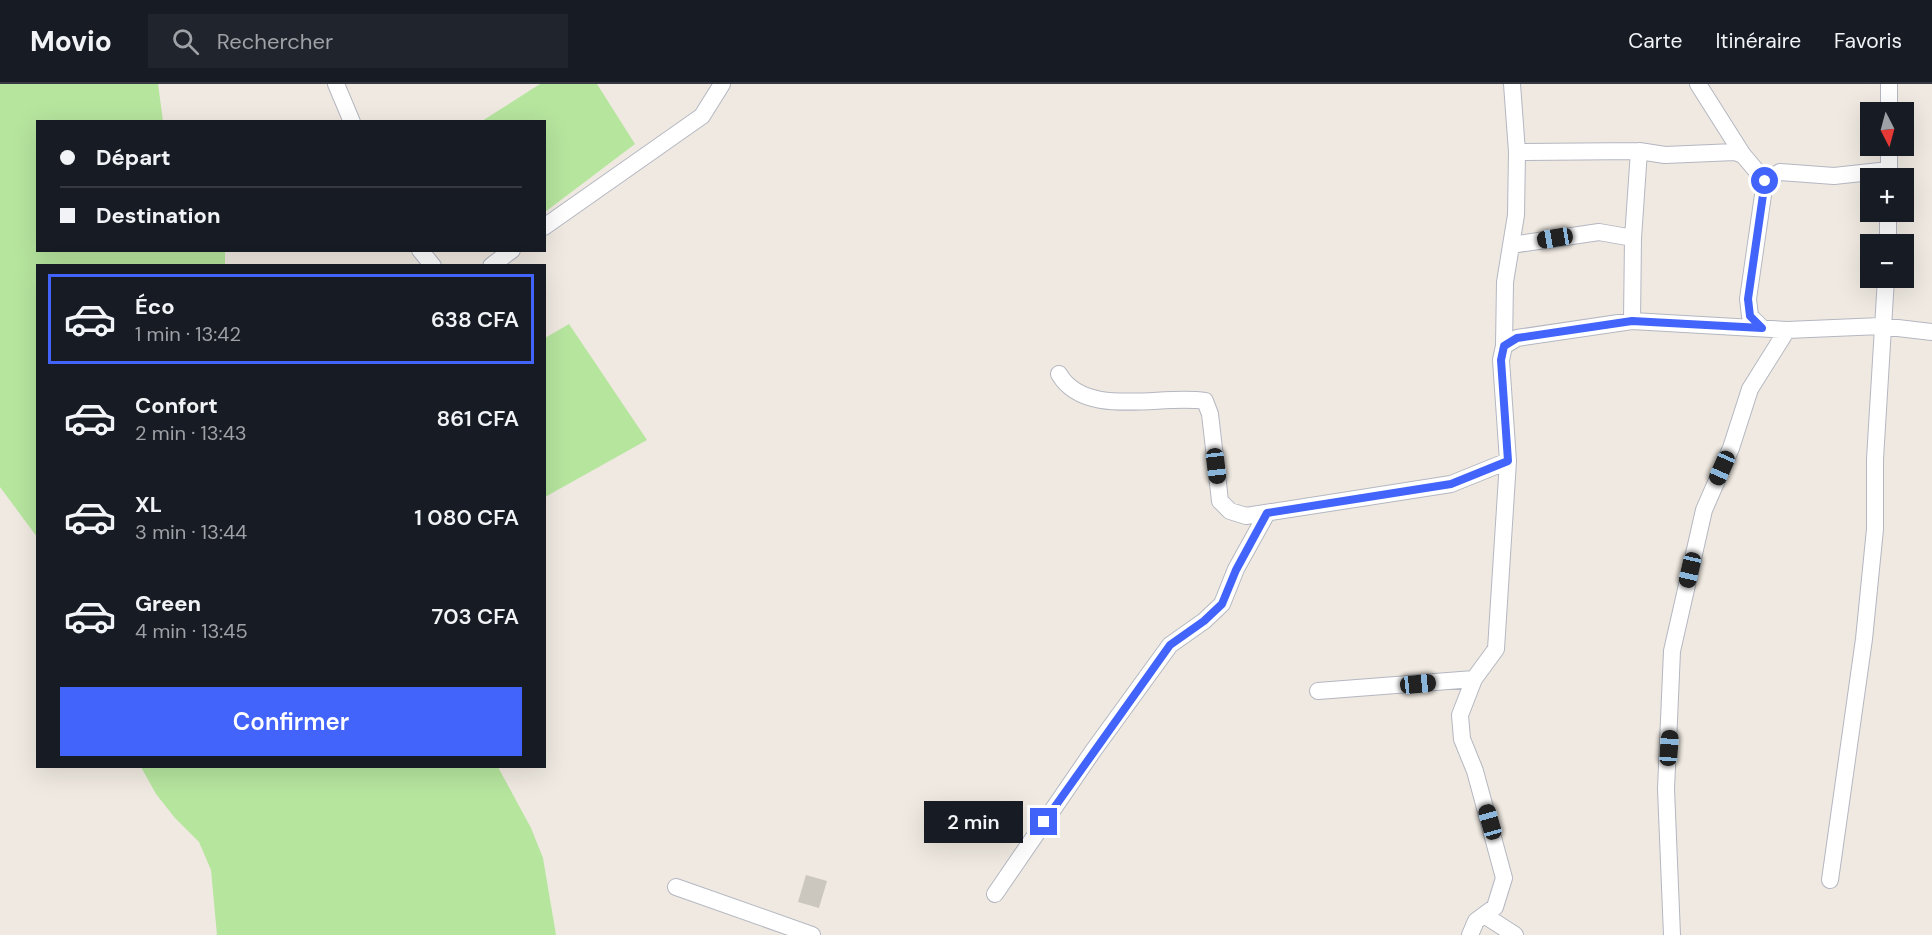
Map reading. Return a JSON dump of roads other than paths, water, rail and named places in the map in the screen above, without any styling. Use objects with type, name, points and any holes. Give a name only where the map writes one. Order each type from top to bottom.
[{"type":"street","points":[[336,84],[351,120]]},
{"type":"street","points":[[546,226],[702,116],[722,84]]},
{"type":"street","points":[[1470,935],[1476,921],[1495,907],[1504,878],[1475,771],[1462,739],[1460,715],[1474,679],[1496,649],[1508,461],[1501,360],[1504,346],[1505,282],[1516,215],[1517,152],[1512,84]]},
{"type":"street","points":[[1698,84],[1743,155],[1765,181],[1748,299],[1750,316],[1762,328]]},
{"type":"street","points":[[1889,84],[1889,102]]},
{"type":"street","points":[[1517,152],[1639,151],[1665,155],[1735,152],[1743,155]]},
{"type":"street","points":[[1632,321],[1633,238],[1639,151]]},
{"type":"street","points":[[1765,181],[1780,172],[1834,176],[1860,175]]},
{"type":"street","points":[[1511,245],[1599,232],[1633,238]]},
{"type":"street","points":[[422,252],[431,264]]},
{"type":"street","points":[[494,264],[509,252]]},
{"type":"street","points":[[1830,880],[1864,639],[1875,529],[1875,459],[1885,288]]},
{"type":"street","points":[[1504,346],[1517,338],[1632,321],[1787,330],[1881,326],[1932,332]]},
{"type":"street","points":[[1672,935],[1666,789],[1672,651],[1704,510],[1731,448],[1750,389],[1787,330]]},
{"type":"street","points":[[1059,374],[1065,385],[1083,397],[1105,401],[1190,399],[1205,401],[1210,414],[1220,501],[1230,511],[1246,516],[1451,484],[1508,461]]},
{"type":"street","points":[[995,894],[1093,751],[1170,645],[1204,621],[1222,604],[1236,570],[1267,513]]},
{"type":"street","points":[[1318,691],[1474,679]]},
{"type":"street","points":[[676,887],[812,935]]},
{"type":"street","points":[[1484,915],[1515,935]]}]
